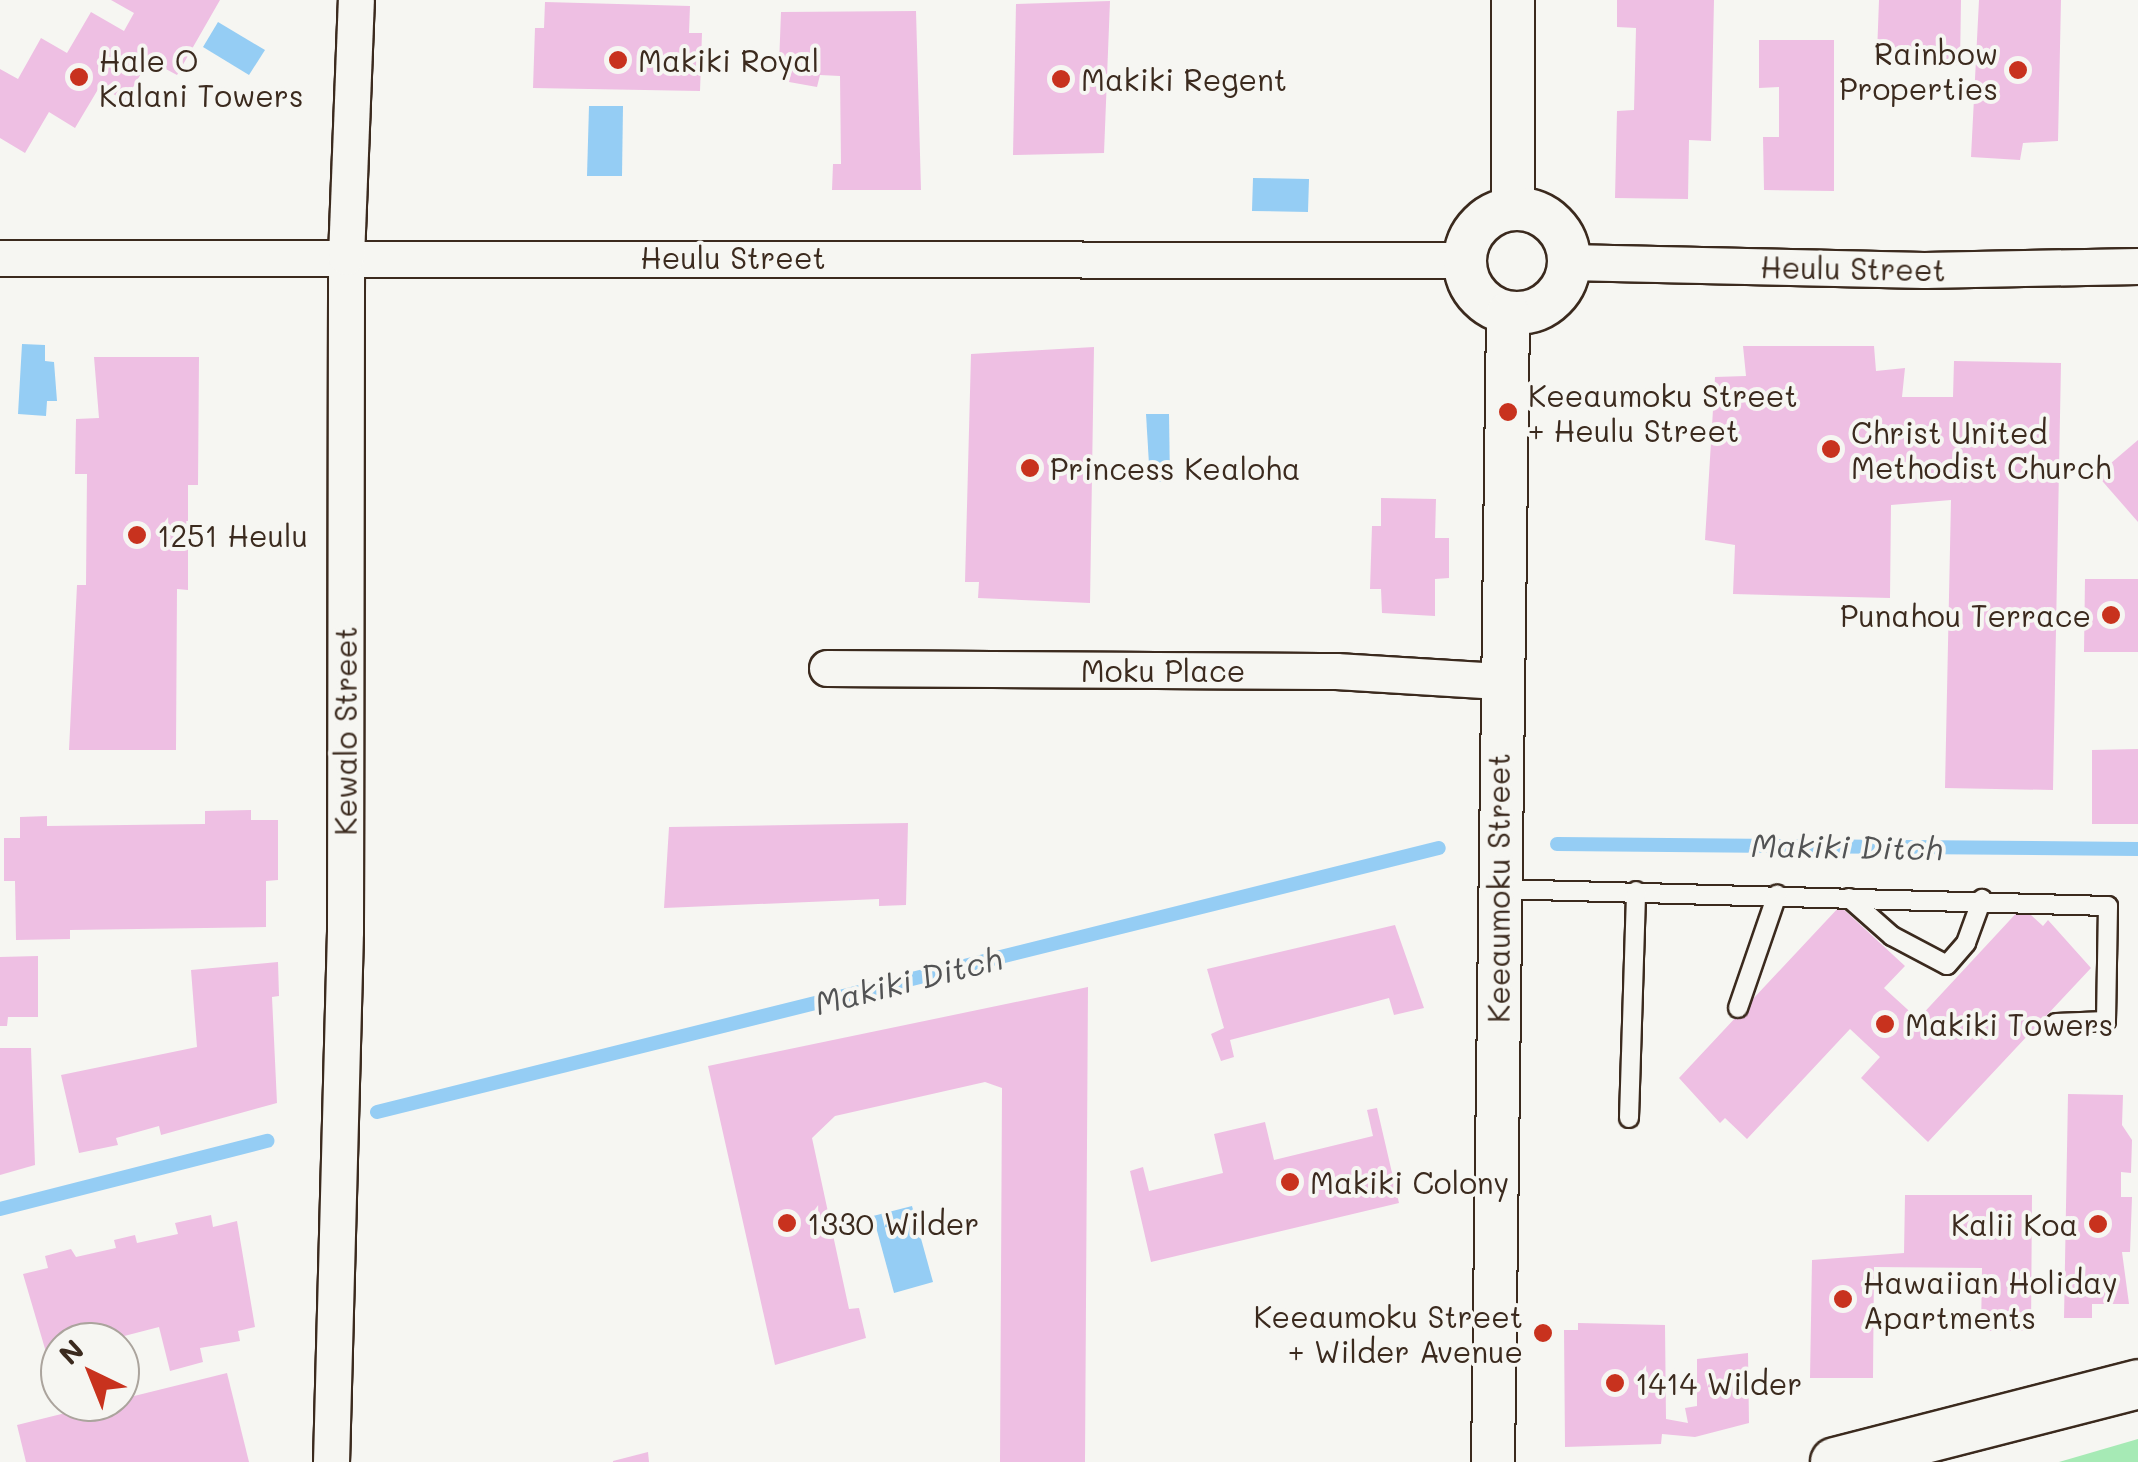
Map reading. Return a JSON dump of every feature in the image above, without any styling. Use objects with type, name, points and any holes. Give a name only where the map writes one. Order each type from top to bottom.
[{"type":"main road","points":[[1835,1462],[2138,1384]]},
{"type":"street","name":"Kewalo Street","points":[[331,1462],[345,912],[346,257],[356,0]]},
{"type":"street","points":[[1513,0],[1513,206]]},
{"type":"street","points":[[1513,206],[1548,219],[1566,246],[1568,262],[1566,278],[1547,304],[1508,313],[1476,291],[1466,260],[1476,229],[1513,206]]},
{"type":"street","name":"Heulu Street","points":[[0,258],[1466,260]]},
{"type":"street","name":"Heulu Street","points":[[1568,262],[1924,270],[2138,266]]},
{"type":"street","name":"Keeaumoku Street","points":[[1493,1462],[1500,681],[1508,313]]},
{"type":"street","name":"Moku Place","points":[[827,668],[1336,670],[1500,681]]},
{"type":"lane","points":[[1498,889],[1982,898],[2108,906],[2106,1021],[2056,1023]]},
{"type":"lane","points":[[1629,1118],[1636,891]]},
{"type":"lane","points":[[1738,1008],[1777,895]]},
{"type":"lane","points":[[1849,898],[1892,936],[1946,965],[1966,942],[1982,898]]},
{"type":"green space","points":[[2138,1439],[2138,1462],[2059,1462]]},
{"type":"water","points":[[218,22],[265,50],[249,75],[203,47]]},
{"type":"water","points":[[589,106],[623,106],[622,176],[587,176]]},
{"type":"water","points":[[1253,178],[1309,179],[1308,212],[1252,211]]},
{"type":"water","points":[[22,344],[45,345],[45,361],[54,362],[57,401],[47,401],[46,416],[18,414]]},
{"type":"water","points":[[1146,414],[1169,414],[1170,482],[1150,481]]},
{"type":"water","points":[[912,1206],[933,1282],[894,1293],[873,1216]]},
{"type":"building","name":"Hale O Kalani Towers","points":[[111,0],[220,0],[177,75],[149,60],[125,101],[100,86],[75,128],[49,112],[25,153],[0,138],[0,69],[18,79],[41,38],[67,53],[91,12],[124,31],[134,13]]},
{"type":"building","points":[[1617,0],[1714,0],[1711,141],[1689,140],[1688,199],[1615,198],[1617,111],[1634,110],[1636,28],[1617,27]]},
{"type":"building","name":"Rainbow Properties","points":[[1879,0],[1961,0],[1960,65],[1913,67],[1913,55],[1877,54]]},
{"type":"building","name":"Rainbow Properties","points":[[1979,0],[2061,0],[2058,141],[2023,143],[2020,160],[1971,157]]},
{"type":"building","name":"Makiki Regent","points":[[1110,1],[1104,153],[1013,155],[1016,4]]},
{"type":"building","name":"Makiki Royal","points":[[545,2],[690,6],[689,33],[702,33],[700,91],[533,88],[535,28],[544,28]]},
{"type":"building","points":[[916,11],[921,190],[832,190],[833,164],[841,164],[840,76],[820,75],[817,87],[789,82],[792,70],[779,65],[781,12]]},
{"type":"building","points":[[1759,40],[1834,40],[1834,191],[1764,190],[1763,137],[1779,137],[1779,87],[1759,88]]},
{"type":"building","points":[[1743,346],[1874,346],[1876,371],[1905,368],[1902,397],[1953,397],[1954,361],[2061,363],[2053,790],[1945,788],[1951,500],[1891,505],[1890,598],[1733,594],[1735,545],[1705,540],[1715,377],[1746,376]]},
{"type":"building","name":"Princess Kealoha","points":[[1094,347],[1090,603],[978,598],[979,582],[965,582],[971,354]]},
{"type":"building","name":"1251 Heulu","points":[[94,357],[199,357],[198,485],[188,485],[188,590],[177,589],[176,750],[69,750],[77,585],[86,585],[87,474],[75,474],[76,419],[99,418]]},
{"type":"building","points":[[2138,440],[2138,522],[2097,475]]},
{"type":"building","points":[[1381,498],[1436,499],[1435,538],[1449,538],[1449,578],[1435,579],[1435,616],[1382,613],[1381,589],[1370,589],[1372,526],[1381,526]]},
{"type":"building","name":"Punahou Terrace","points":[[2085,579],[2138,579],[2138,652],[2084,652]]},
{"type":"building","points":[[2138,749],[2138,824],[2092,824],[2092,750]]},
{"type":"building","points":[[251,810],[251,820],[278,820],[278,880],[266,881],[266,927],[70,930],[70,939],[16,940],[15,881],[4,881],[4,838],[20,838],[20,817],[47,816],[47,826],[205,824],[205,811]]},
{"type":"building","points":[[908,823],[906,905],[879,906],[879,899],[664,908],[669,827]]},
{"type":"building","name":"Makiki Towers","points":[[1840,906],[1905,966],[1884,988],[1918,1019],[2022,907],[2043,926],[2048,920],[2091,968],[1928,1142],[1861,1078],[1880,1057],[1850,1029],[1747,1139],[1725,1118],[1720,1123],[1679,1078]]},
{"type":"building","points":[[1395,925],[1424,1008],[1394,1015],[1389,998],[1230,1040],[1234,1057],[1221,1061],[1211,1034],[1224,1028],[1207,969]]},
{"type":"building","points":[[38,956],[38,1017],[8,1017],[7,1026],[0,1026],[0,957]]},
{"type":"building","points":[[278,962],[279,996],[272,997],[277,1103],[161,1135],[159,1126],[116,1138],[118,1145],[79,1153],[61,1075],[197,1047],[191,970]]},
{"type":"building","name":"1330 Wilder","points":[[1088,987],[1085,1462],[1000,1462],[1002,1088],[985,1082],[835,1116],[812,1138],[849,1309],[859,1308],[866,1338],[775,1365],[708,1066]]},
{"type":"building","points":[[0,1048],[31,1048],[35,1165],[0,1175]]},
{"type":"building","name":"Kalii Koa","points":[[2068,1094],[2123,1095],[2122,1125],[2132,1140],[2131,1173],[2121,1172],[2121,1197],[2132,1197],[2130,1252],[2122,1252],[2129,1304],[2092,1304],[2092,1318],[2064,1318]]},
{"type":"building","name":"Makiki Colony","points":[[1377,1108],[1399,1203],[1151,1262],[1130,1171],[1143,1167],[1149,1191],[1223,1173],[1214,1134],[1265,1122],[1274,1160],[1373,1136],[1367,1110]]},
{"type":"building","name":"Hawaiian Holiday Apartments","points":[[1905,1195],[2032,1195],[2031,1331],[1981,1331],[1982,1268],[1874,1267],[1873,1378],[1810,1378],[1812,1260],[1904,1253]]},
{"type":"building","points":[[211,1215],[213,1227],[237,1221],[255,1327],[238,1331],[240,1341],[200,1348],[203,1362],[170,1371],[159,1327],[140,1332],[140,1322],[40,1322],[40,1332],[23,1274],[48,1268],[45,1256],[71,1249],[76,1257],[116,1248],[114,1240],[135,1235],[137,1243],[178,1234],[175,1223]]},
{"type":"building","name":"1414 Wilder","points":[[1578,1323],[1665,1325],[1666,1419],[1688,1423],[1685,1408],[1697,1406],[1697,1359],[1748,1353],[1749,1423],[1695,1437],[1662,1434],[1661,1444],[1565,1447],[1564,1330],[1578,1330]]},
{"type":"building","points":[[227,1373],[249,1462],[26,1462],[17,1425],[40,1419],[140,1422],[140,1395]]},
{"type":"building","points":[[648,1452],[649,1462],[613,1462],[613,1461]]},
{"type":"waterway","name":"Makiki Ditch","points":[[1557,844],[2138,849]]},
{"type":"waterway","name":"Makiki Ditch","points":[[377,1112],[1439,848]]},
{"type":"waterway","name":"Makiki Ditch","points":[[0,1209],[267,1141]]},
{"type":"place","name":"Makiki Royal","points":[[618,60]]},
{"type":"place","name":"Rainbow Properties","points":[[2018,70]]},
{"type":"place","name":"Hale O Kalani Towers","points":[[79,77]]},
{"type":"place","name":"Makiki Regent","points":[[1061,79]]},
{"type":"place","name":"Keeaumoku Street + Heulu Street","points":[[1508,412]]},
{"type":"place","name":"Christ United Methodist Church","points":[[1831,449]]},
{"type":"place","name":"Princess Kealoha","points":[[1030,468]]},
{"type":"place","name":"1251 Heulu","points":[[137,535]]},
{"type":"place","name":"Punahou Terrace","points":[[2111,615]]},
{"type":"place","name":"Makiki Towers","points":[[1885,1024]]},
{"type":"place","name":"Makiki Colony","points":[[1290,1182]]},
{"type":"place","name":"1330 Wilder","points":[[787,1223]]},
{"type":"place","name":"Kalii Koa","points":[[2098,1224]]},
{"type":"place","name":"Hawaiian Holiday Apartments","points":[[1843,1299]]},
{"type":"place","name":"Keeaumoku Street + Wilder Avenue","points":[[1543,1333]]},
{"type":"place","name":"1414 Wilder","points":[[1615,1383]]}]
